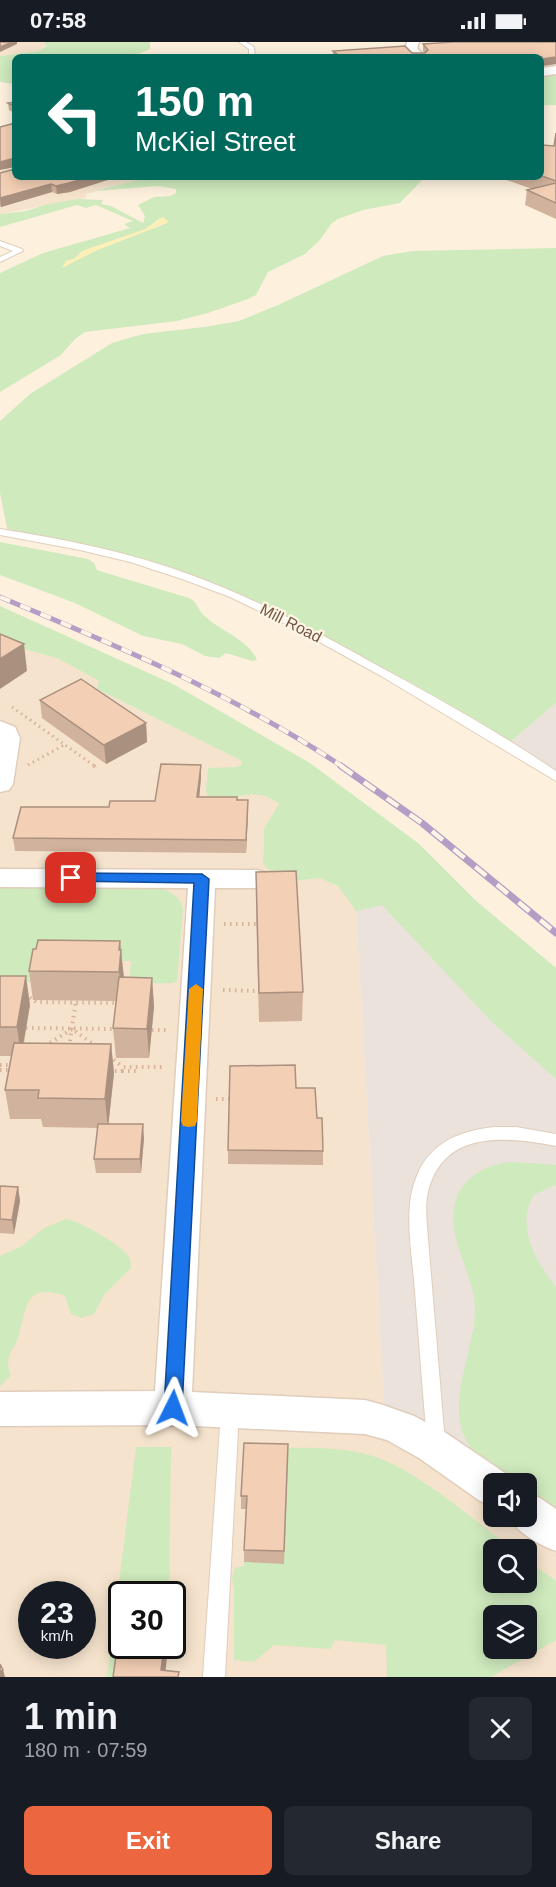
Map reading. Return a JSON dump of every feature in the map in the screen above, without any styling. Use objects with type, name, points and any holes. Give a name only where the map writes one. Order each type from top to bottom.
[{"type":"street","points":[[0,784],[8,738],[6,718]]},
{"type":"street","points":[[0,878],[257,879]]},
{"type":"street","points":[[173,1408],[202,879]]},
{"type":"street","points":[[0,1409],[173,1408],[365,1417],[386,1421],[436,1447],[483,1480]]},
{"type":"street","points":[[537,1519],[556,1532]]},
{"type":"lane","points":[[242,42],[252,48],[252,54]]},
{"type":"lane","points":[[0,243],[19,251],[0,260]]},
{"type":"lane","points":[[0,252],[9,256]]},
{"type":"lane","name":"Mill Road","points":[[0,532],[116,555],[184,576],[241,598],[297,626],[442,706],[508,744],[556,777]]},
{"type":"lane","points":[[436,1447],[419,1225],[421,1188],[434,1161],[452,1144],[486,1132],[525,1133],[556,1140]]},
{"type":"lane","points":[[214,1677],[230,1411]]},
{"type":"path","points":[[6,718],[66,744],[97,768]]},
{"type":"path","points":[[26,766],[66,744]]},
{"type":"path","points":[[196,990],[258,990]]},
{"type":"path","points":[[22,991],[36,1002],[118,1003],[123,999]]},
{"type":"path","points":[[69,1050],[76,1002]]},
{"type":"path","points":[[26,1028],[119,1029]]},
{"type":"path","points":[[43,1047],[72,1029]]},
{"type":"path","points":[[72,1029],[98,1048]]},
{"type":"path","points":[[106,1054],[122,1069],[137,1071]]},
{"type":"path","points":[[0,1070],[14,1068],[24,1059]]},
{"type":"path","points":[[0,1065],[24,1070]]},
{"type":"path","points":[[100,1071],[192,1067]]},
{"type":"shaded area","points":[[0,42],[44,42],[47,45],[39,51],[0,56]]},
{"type":"shaded area","points":[[12,128],[12,180],[137,180],[86,194],[86,198],[0,214],[0,131]]},
{"type":"shaded area","points":[[0,642],[59,659],[100,681],[97,689],[240,760],[242,764],[237,767],[234,797],[253,793],[270,796],[279,805],[264,829],[263,864],[289,882],[319,878],[338,886],[356,911],[385,1421],[483,1482],[483,1527],[537,1527],[537,1522],[556,1532],[556,1677],[0,1677]]},
{"type":"shaded area","points":[[556,703],[556,777],[508,744]]},
{"type":"shaded area","points":[[418,843],[475,900],[556,968],[556,1532],[537,1518],[537,1473],[483,1473],[483,1478],[385,1421],[356,911]]},
{"type":"green space","points":[[44,42],[150,42],[150,49],[138,54],[16,54],[39,51],[47,46]]},
{"type":"green space","points":[[12,54],[12,84],[0,82],[0,56]]},
{"type":"green space","points":[[556,73],[556,105],[544,105],[544,74]]},
{"type":"green space","points":[[137,180],[422,180],[400,203],[363,210],[338,219],[305,254],[268,272],[256,295],[208,313],[177,321],[85,332],[75,339],[61,355],[0,392],[0,273],[43,253],[130,228],[124,224],[133,221],[96,205],[86,208],[77,205],[0,227],[0,214],[26,211],[78,199],[103,200],[101,204],[111,206],[143,223],[145,216],[138,205],[154,197],[170,196],[176,193],[176,189],[158,186],[96,191]],"holes":[[[160,218],[167,223],[97,250],[63,267],[66,261],[74,259],[88,249],[146,229]]]},
{"type":"green space","points":[[556,248],[556,703],[508,744],[279,616],[149,565],[8,533],[0,493],[0,421],[30,394],[112,343],[143,334],[239,321],[383,256],[412,251]]},
{"type":"green space","points":[[0,542],[88,559],[94,563],[97,570],[189,598],[207,618],[247,646],[257,660],[252,661],[226,653],[219,658],[205,656],[182,644],[143,636],[75,603],[0,575]]},
{"type":"green space","points":[[0,606],[173,684],[310,763],[418,843],[475,900],[556,968],[556,1079],[491,1021],[382,905],[356,911],[338,886],[319,878],[289,882],[275,876],[263,864],[264,829],[279,804],[262,796],[245,795],[209,805],[206,790],[208,768],[237,767],[242,764],[240,760],[97,689],[99,681],[59,659],[0,642]]},
{"type":"green space","points":[[157,887],[169,892],[179,900],[183,908],[177,981],[129,984],[131,961],[34,960],[30,982],[0,982],[0,888]]},
{"type":"green space","points":[[511,1162],[556,1165],[556,1185],[535,1194],[529,1205],[527,1230],[535,1255],[556,1287],[556,1508],[537,1494],[537,1473],[506,1473],[473,1450],[464,1435],[460,1418],[459,1400],[475,1308],[470,1281],[456,1240],[454,1211],[457,1197],[466,1183],[479,1172],[495,1165]]},
{"type":"green space","points":[[66,1219],[91,1229],[111,1241],[130,1259],[131,1268],[104,1295],[94,1314],[82,1318],[71,1314],[65,1296],[43,1292],[30,1299],[18,1338],[9,1355],[10,1376],[0,1386],[0,1256],[22,1246],[44,1228]]},
{"type":"green space","points":[[136,1447],[171,1447],[169,1581],[119,1581]]},
{"type":"green space","points":[[264,1448],[325,1448],[361,1453],[380,1459],[420,1480],[500,1539],[483,1539],[483,1593],[537,1593],[537,1567],[556,1581],[556,1640],[537,1651],[537,1605],[483,1605],[483,1659],[523,1659],[491,1677],[387,1677],[386,1645],[335,1640],[330,1649],[274,1645],[254,1662],[234,1660],[232,1577],[235,1568],[244,1566],[244,1562],[284,1563]]},
{"type":"green space","points":[[109,1659],[121,1659],[119,1677],[107,1677]]},
{"type":"sand","points":[[163,217],[169,222],[97,250],[62,268],[66,261],[74,259],[82,251],[146,229]]},
{"type":"building","points":[[0,42],[12,42],[0,47]]},
{"type":"building","points":[[556,42],[556,57],[544,59],[544,54],[337,54],[333,51],[405,46],[412,53],[425,53],[428,50],[423,44]]},
{"type":"building","points":[[12,124],[12,159],[0,162],[0,127]]},
{"type":"building","points":[[556,133],[556,181],[544,177],[544,145],[554,146]]},
{"type":"building","points":[[12,170],[12,180],[79,180],[56,186],[51,184],[0,198],[0,173]]},
{"type":"building","points":[[556,183],[556,203],[527,190]]},
{"type":"building","points":[[0,634],[24,644],[0,659]]},
{"type":"building","points":[[81,679],[146,723],[104,745],[40,700]]},
{"type":"building","points":[[161,764],[201,765],[197,797],[237,797],[237,800],[248,800],[246,840],[13,838],[21,807],[109,807],[110,801],[155,801]]},
{"type":"building","points":[[296,871],[303,992],[259,993],[256,872]]},
{"type":"building","points":[[38,940],[120,941],[119,972],[29,971],[33,949],[36,949]]},
{"type":"building","points":[[0,976],[26,976],[17,1027],[0,1027]]},
{"type":"building","points":[[119,977],[152,978],[147,1029],[113,1028]]},
{"type":"building","points":[[14,1043],[111,1044],[105,1099],[38,1098],[39,1090],[5,1090]]},
{"type":"building","points":[[295,1065],[296,1088],[315,1088],[317,1118],[322,1118],[323,1151],[228,1150],[230,1066]]},
{"type":"building","points":[[98,1124],[143,1124],[140,1159],[94,1159]]},
{"type":"building","points":[[0,1186],[18,1187],[12,1220],[0,1219]]},
{"type":"building","points":[[244,1443],[288,1444],[284,1551],[244,1550],[247,1496],[241,1496]]},
{"type":"building","points":[[116,1659],[162,1659],[161,1670],[179,1672],[178,1677],[113,1677]]},
{"type":"railway","points":[[0,597],[88,634],[219,695],[303,741],[343,767]]},
{"type":"railway","points":[[341,766],[422,823],[556,933]]},
{"type":"slow traffic","points":[[189,1121],[196,989]]},
{"type":"route","points":[[71,878],[202,879],[173,1408]]}]
